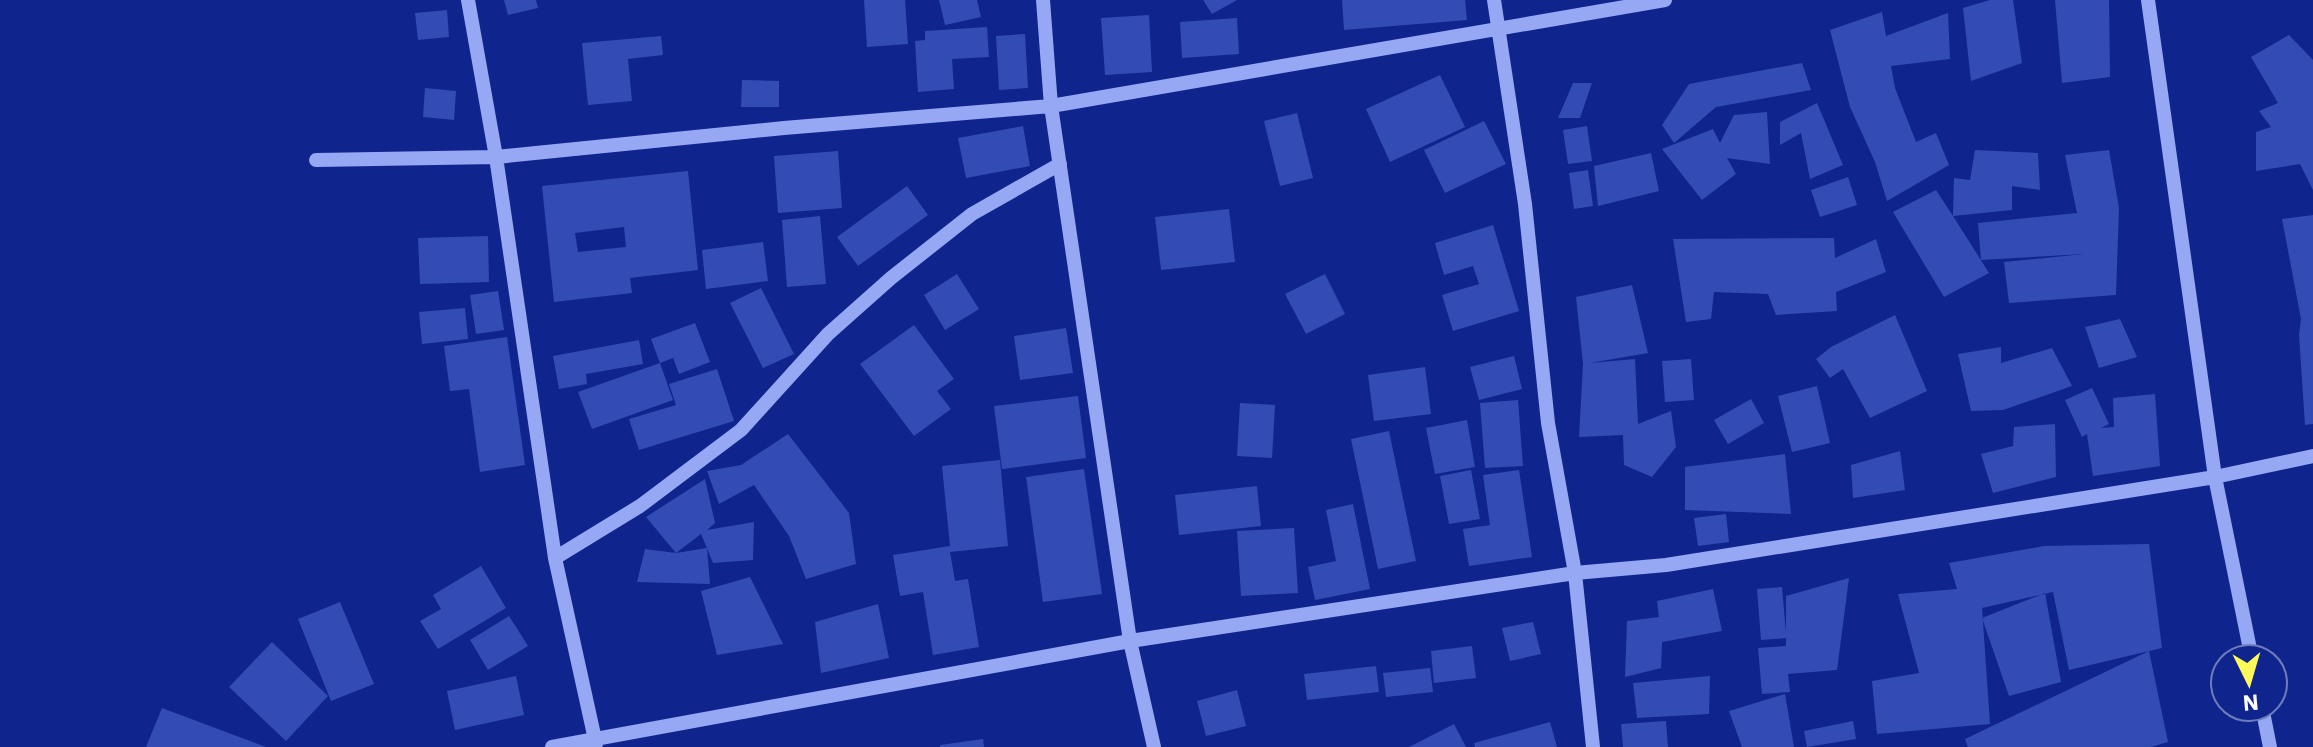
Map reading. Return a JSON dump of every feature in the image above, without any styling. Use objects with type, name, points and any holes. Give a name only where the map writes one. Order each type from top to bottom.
[{"type":"street","points":[[468,0],[496,157],[555,558],[596,743]]},
{"type":"street","points":[[1043,0],[1051,106],[1130,641],[1154,747]]},
{"type":"street","points":[[1494,0],[1525,204],[1548,423],[1575,573],[1593,747]]},
{"type":"street","points":[[316,160],[496,157],[1051,106],[1665,0]]},
{"type":"street","points":[[2148,0],[2215,477],[2249,643]]},
{"type":"street","points":[[555,558],[640,506],[741,430],[828,334],[891,278],[972,214],[1060,164]]},
{"type":"street","points":[[552,747],[596,743],[1130,641],[1575,573],[1666,565],[2215,477],[2313,456]]},
{"type":"street","points":[[2265,723],[2270,747]]},
{"type":"building","points":[[504,0],[536,0],[538,8],[508,15]]},
{"type":"building","points":[[864,0],[905,0],[908,44],[867,47]]},
{"type":"building","points":[[939,0],[977,0],[981,17],[945,25]]},
{"type":"building","points":[[1203,0],[1237,0],[1212,14]]},
{"type":"building","points":[[1342,0],[1465,0],[1467,20],[1344,30]]},
{"type":"building","points":[[1990,0],[2013,0],[2022,63],[1971,81],[1963,8]]},
{"type":"building","points":[[2055,0],[2109,0],[2110,77],[2062,83]]},
{"type":"building","points":[[447,10],[449,37],[418,40],[415,13]]},
{"type":"building","points":[[1882,12],[1886,36],[1948,13],[1950,59],[1891,66],[1895,88],[1916,142],[1936,133],[1949,165],[1887,201],[1875,162],[1850,107],[1830,30]]},
{"type":"building","points":[[1149,15],[1152,72],[1105,75],[1101,18]]},
{"type":"building","points":[[1237,18],[1239,54],[1182,58],[1180,22]]},
{"type":"building","points":[[987,27],[989,57],[952,59],[954,89],[918,92],[915,41],[925,40],[925,31]]},
{"type":"building","points":[[1025,34],[1028,88],[999,90],[996,36]]},
{"type":"building","points":[[2289,35],[2313,60],[2313,190],[2300,164],[2256,171],[2256,132],[2271,127],[2259,111],[2278,103],[2251,57]]},
{"type":"building","points":[[661,36],[663,55],[628,59],[632,101],[588,105],[582,43]]},
{"type":"building","points":[[1802,63],[1811,90],[1716,107],[1674,143],[1662,125],[1689,84]]},
{"type":"building","points":[[1440,75],[1465,127],[1390,162],[1366,109]]},
{"type":"building","points":[[742,80],[779,81],[779,107],[741,107]]},
{"type":"building","points":[[1573,83],[1592,83],[1580,118],[1558,118]]},
{"type":"building","points":[[425,88],[456,91],[454,120],[423,117]]},
{"type":"building","points":[[1817,103],[1843,165],[1810,179],[1801,133],[1780,145],[1780,122]]},
{"type":"building","points":[[1767,112],[1770,164],[1727,158],[1736,174],[1702,200],[1662,149],[1713,129],[1720,143],[1734,115]]},
{"type":"building","points":[[1297,113],[1313,178],[1280,186],[1264,121]]},
{"type":"building","points":[[1484,121],[1506,164],[1445,193],[1424,150]]},
{"type":"building","points":[[1023,126],[1030,166],[966,178],[958,138]]},
{"type":"building","points":[[1587,126],[1592,161],[1568,164],[1563,130]]},
{"type":"building","points":[[1975,150],[2038,153],[2040,190],[2012,186],[2012,210],[1953,216],[1954,178],[1970,180]]},
{"type":"building","points":[[2109,150],[2119,208],[2116,295],[2009,303],[2004,262],[2084,254],[1981,260],[1978,223],[2077,213],[2065,155]]},
{"type":"building","points":[[838,151],[842,208],[778,213],[774,156]]},
{"type":"building","points":[[1651,153],[1659,191],[1598,206],[1594,166]]},
{"type":"building","points":[[1588,170],[1593,206],[1574,209],[1569,173]]},
{"type":"building","points":[[688,171],[698,270],[630,278],[632,293],[554,302],[542,186]],"holes":[[[624,227],[626,247],[578,252],[575,233]]]},
{"type":"building","points":[[1848,177],[1857,205],[1820,217],[1811,190]]},
{"type":"building","points":[[907,186],[928,215],[858,266],[837,237]]},
{"type":"building","points":[[1936,190],[1989,273],[1944,297],[1893,212]]},
{"type":"building","points":[[1229,209],[1235,262],[1161,270],[1155,217]]},
{"type":"building","points":[[2313,215],[2313,424],[2305,425],[2299,335],[2301,319],[2282,219]]},
{"type":"building","points":[[820,216],[826,284],[787,287],[782,220]]},
{"type":"building","points":[[1493,225],[1519,311],[1453,331],[1442,295],[1479,284],[1473,266],[1444,275],[1435,243]]},
{"type":"building","points":[[488,236],[489,282],[420,284],[418,238]]},
{"type":"building","points":[[1834,238],[1835,258],[1876,239],[1886,272],[1836,292],[1837,311],[1776,315],[1768,294],[1714,292],[1711,319],[1686,322],[1673,239]]},
{"type":"building","points":[[763,242],[768,281],[706,289],[702,250]]},
{"type":"building","points":[[957,274],[979,309],[945,330],[924,295]]},
{"type":"building","points":[[1325,274],[1345,314],[1306,334],[1285,294]]},
{"type":"building","points":[[1632,285],[1648,353],[1590,363],[1635,359],[1638,424],[1671,411],[1676,447],[1652,477],[1624,465],[1623,435],[1579,437],[1583,364],[1576,297]]},
{"type":"building","points":[[761,288],[794,354],[763,368],[730,303]]},
{"type":"building","points":[[498,291],[504,330],[476,334],[470,295]]},
{"type":"building","points":[[465,308],[468,339],[422,344],[419,312]]},
{"type":"building","points":[[1895,315],[1927,391],[1870,418],[1843,369],[1830,378],[1816,359],[1831,347]]},
{"type":"building","points":[[2120,319],[2137,357],[2099,368],[2085,327]]},
{"type":"building","points":[[695,323],[710,362],[679,374],[673,358],[660,363],[651,339]]},
{"type":"building","points":[[914,325],[954,379],[937,391],[951,409],[914,436],[860,364]]},
{"type":"building","points":[[1066,328],[1073,373],[1020,380],[1014,336]]},
{"type":"building","points":[[507,337],[525,465],[480,472],[469,389],[450,391],[444,346]]},
{"type":"building","points":[[639,340],[643,364],[586,374],[587,384],[559,389],[553,356]]},
{"type":"building","points":[[2001,347],[2001,363],[2052,348],[2072,386],[2003,410],[1971,411],[1958,354]]},
{"type":"building","points":[[1514,356],[1522,389],[1479,400],[1470,367]]},
{"type":"building","points":[[1691,359],[1694,400],[1665,402],[1662,361]]},
{"type":"building","points":[[660,363],[673,400],[592,429],[578,392]]},
{"type":"building","points":[[1425,367],[1431,414],[1374,421],[1368,375]]},
{"type":"building","points":[[717,369],[734,421],[639,450],[629,419],[676,405],[669,384]]},
{"type":"building","points":[[1817,386],[1830,443],[1792,452],[1778,396]]},
{"type":"building","points":[[2092,388],[2109,424],[2101,428],[2114,427],[2113,398],[2155,394],[2160,466],[2093,476],[2087,434],[2082,437],[2065,400]]},
{"type":"building","points":[[1078,396],[1086,458],[1002,469],[994,406]]},
{"type":"building","points":[[1751,399],[1764,423],[1728,444],[1714,420]]},
{"type":"building","points":[[1518,400],[1523,466],[1485,468],[1480,403]]},
{"type":"building","points":[[1240,403],[1275,405],[1272,458],[1237,456]]},
{"type":"building","points":[[1467,420],[1475,467],[1435,474],[1426,428]]},
{"type":"building","points":[[2055,424],[2056,477],[1993,493],[1981,454],[2013,446],[2014,427]]},
{"type":"building","points":[[1389,431],[1416,561],[1378,569],[1351,439]]},
{"type":"building","points":[[788,434],[849,513],[856,564],[806,579],[789,536],[754,485],[719,504],[707,471],[741,465]]},
{"type":"building","points":[[1900,451],[1905,490],[1853,498],[1851,465]]},
{"type":"building","points":[[1785,454],[1791,514],[1685,510],[1685,467]]},
{"type":"building","points":[[1000,460],[1008,546],[950,552],[955,581],[968,579],[979,647],[933,655],[923,592],[900,596],[893,555],[950,546],[942,466]]},
{"type":"building","points":[[1084,469],[1102,594],[1043,602],[1026,477]]},
{"type":"building","points":[[1471,470],[1480,519],[1449,524],[1440,476]]},
{"type":"building","points":[[1519,470],[1532,557],[1469,566],[1463,529],[1490,525],[1483,475]]},
{"type":"building","points":[[705,479],[715,523],[707,530],[754,522],[753,560],[713,563],[701,534],[676,553],[646,517]]},
{"type":"building","points":[[1257,486],[1261,526],[1179,535],[1175,495]]},
{"type":"building","points":[[1353,504],[1370,589],[1315,600],[1308,567],[1336,561],[1326,510]]},
{"type":"building","points":[[1726,514],[1729,542],[1698,546],[1694,518]]},
{"type":"building","points":[[1294,528],[1298,593],[1241,596],[1237,531]]},
{"type":"building","points":[[2149,544],[2162,648],[2069,670],[2053,592],[1982,608],[1990,724],[1877,734],[1872,681],[1919,673],[1898,594],[1957,589],[1949,563],[2044,546]]},
{"type":"building","points":[[707,548],[710,584],[637,582],[645,549],[676,553]]},
{"type":"building","points":[[481,566],[506,608],[438,649],[420,621],[441,609],[433,595]]},
{"type":"building","points":[[750,577],[783,644],[717,655],[701,591]]},
{"type":"building","points":[[1849,578],[1837,670],[1788,674],[1790,692],[1762,694],[1758,648],[1786,646],[1786,638],[1761,640],[1757,589],[1782,587],[1786,633],[1786,596]]},
{"type":"building","points":[[1713,589],[1722,631],[1662,642],[1661,668],[1625,677],[1627,621],[1659,617],[1657,601]]},
{"type":"building","points":[[2045,593],[2061,682],[2009,696],[1982,618]]},
{"type":"building","points":[[340,602],[374,684],[331,701],[298,619]]},
{"type":"building","points":[[878,604],[889,658],[821,673],[815,622]]},
{"type":"building","points":[[509,616],[528,646],[488,670],[470,640]]},
{"type":"building","points":[[1533,622],[1541,654],[1510,661],[1502,628]]},
{"type":"building","points":[[272,642],[328,696],[286,741],[229,687]]},
{"type":"building","points":[[1472,646],[1476,678],[1434,683],[1431,651]]},
{"type":"building","points":[[2149,651],[2168,742],[2151,747],[1968,747],[1965,739]]},
{"type":"building","points":[[1376,666],[1379,692],[1307,700],[1304,674]]},
{"type":"building","points":[[1430,668],[1433,692],[1386,697],[1383,673]]},
{"type":"building","points":[[516,676],[524,715],[455,730],[447,691]]},
{"type":"building","points":[[1710,676],[1709,714],[1637,718],[1633,683]]},
{"type":"building","points":[[1237,690],[1246,726],[1206,736],[1197,701]]},
{"type":"building","points":[[1785,694],[1794,747],[1742,747],[1729,711]]},
{"type":"building","points":[[162,708],[266,747],[146,747]]},
{"type":"building","points":[[1666,721],[1668,747],[1623,747],[1621,724]]},
{"type":"building","points":[[1853,721],[1856,739],[1807,747],[1804,731]]},
{"type":"building","points":[[1550,722],[1557,747],[1475,747],[1474,743]]},
{"type":"building","points":[[1454,724],[1466,747],[1409,747]]},
{"type":"building","points":[[983,739],[984,747],[940,747],[940,745]]}]
